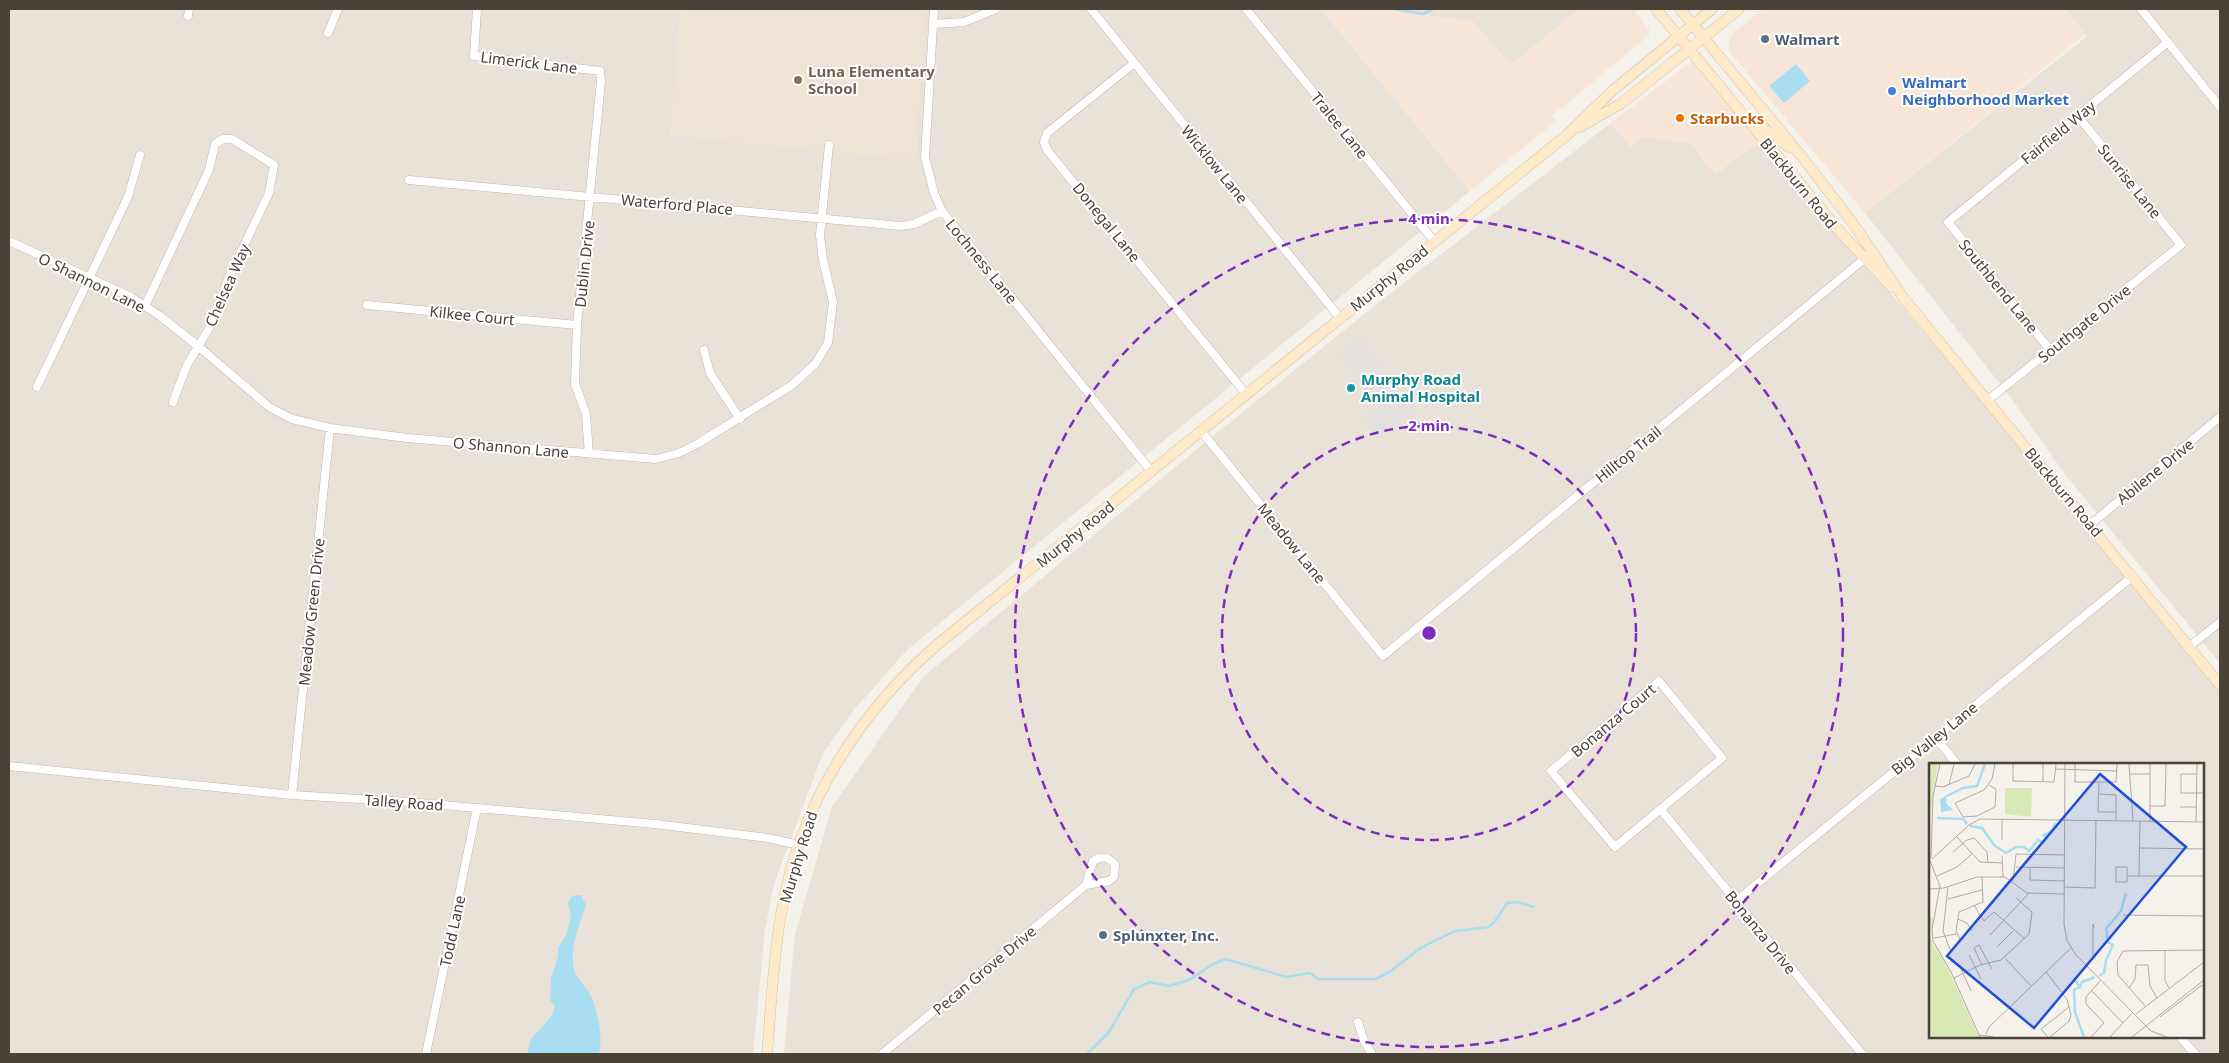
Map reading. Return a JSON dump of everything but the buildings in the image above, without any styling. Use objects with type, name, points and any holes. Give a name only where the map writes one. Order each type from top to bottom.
[{"type":"main road","name":"Blackburn Road","points":[[1656,9],[1864,260],[1906,300]]},
{"type":"main road","name":"Blackburn Road","points":[[1680,9],[1802,157],[1906,300],[2220,684]]},
{"type":"main road","name":"Murphy Road","points":[[767,1054],[781,914],[799,845],[812,809],[836,765],[864,722],[890,690],[944,638],[1568,134],[1612,91],[1712,9]]},
{"type":"main road","name":"Murphy Road","points":[[1568,134],[1622,103],[1739,9]]},
{"type":"main road","points":[[1757,132],[1762,129],[1767,130],[1802,157]]},
{"type":"main road","points":[[1812,199],[1826,189]]},
{"type":"street","points":[[328,33],[338,9]]},
{"type":"street","name":"Limerick Lane","points":[[477,9],[474,56],[600,71]]},
{"type":"street","name":"Lochness Lane","points":[[934,9],[924,138],[925,157],[934,193],[942,211],[1151,472]]},
{"type":"street","points":[[934,24],[964,22],[996,9]]},
{"type":"street","name":"Wicklow Lane","points":[[1091,9],[1133,64],[1340,318]]},
{"type":"street","name":"Tralee Lane","points":[[1246,9],[1434,242]]},
{"type":"street","points":[[2141,9],[2220,107]]},
{"type":"street","name":"Fairfield Way","points":[[1948,222],[2168,42]]},
{"type":"street","name":"Donegal Lane","points":[[1133,64],[1047,133],[1044,142],[1047,150],[1246,394]]},
{"type":"street","name":"Dublin Drive","points":[[589,455],[586,414],[575,384],[577,325],[601,81],[600,71]]},
{"type":"street","name":"Sunrise Lane","points":[[2078,116],[2181,245]]},
{"type":"street","name":"Chelsea Way","points":[[144,306],[209,170],[215,144],[223,139],[232,140],[274,164],[269,193],[229,277],[211,325],[187,365],[173,402]]},
{"type":"street","name":"O Shannon Lane","points":[[9,242],[131,297],[198,346],[269,407],[292,419],[330,428],[407,438],[656,460],[697,444],[792,386],[815,364],[828,343],[833,302],[823,260],[820,235],[829,145]]},
{"type":"street","points":[[37,387],[128,197],[140,155]]},
{"type":"street","name":"Waterford Place","points":[[409,180],[901,226],[914,224],[942,211]]},
{"type":"street","name":"Southbend Lane","points":[[1948,222],[2050,350]]},
{"type":"street","name":"Southgate Drive","points":[[1988,400],[2181,245]]},
{"type":"street","name":"Hilltop Trail","points":[[1383,656],[1872,252]]},
{"type":"street","name":"Kilkee Court","points":[[368,305],[577,325]]},
{"type":"street","points":[[704,350],[710,373],[740,419]]},
{"type":"street","name":"Abilene Drive","points":[[2091,524],[2220,417]]},
{"type":"street","name":"Meadow Green Drive","points":[[292,795],[330,428]]},
{"type":"street","name":"Meadow Lane","points":[[1201,431],[1383,656]]},
{"type":"street","name":"Big Valley Lane","points":[[1736,902],[1934,737],[2133,576]]},
{"type":"street","points":[[2189,647],[2220,622]]},
{"type":"street","name":"Bonanza Court","points":[[1659,682],[1722,758],[1661,810],[1615,847],[1551,771],[1659,682]]},
{"type":"street","points":[[1934,737],[1956,763]]},
{"type":"street","name":"Talley Road","points":[[9,766],[292,795],[477,808],[673,826],[768,838],[799,845]]},
{"type":"street","name":"Todd Lane","points":[[426,1054],[477,808]]},
{"type":"street","name":"Bonanza Drive","points":[[1661,810],[1862,1054]]},
{"type":"street","name":"Pecan Grove Drive","points":[[882,1054],[1086,885]]},
{"type":"street","points":[[1358,1022],[1364,1041],[1372,1054]]},
{"type":"street","points":[[2181,1038],[2195,1054]]},
{"type":"shaded area","points":[[9,9],[681,9],[671,136],[917,155],[916,125],[925,34],[925,9],[1321,9],[1470,191],[907,650],[853,711],[823,753],[774,884],[765,929],[753,1054],[9,1054]]},
{"type":"shaded area","name":"Luna Elementary School","points":[[681,9],[925,9],[925,34],[916,125],[917,155],[913,160],[671,136]]},
{"type":"shaded area","points":[[1321,9],[1378,9],[1472,21],[1511,65],[1579,9],[1633,9],[1649,29],[1649,35],[1552,116],[1556,121],[1470,191]]},
{"type":"shaded area","points":[[1378,9],[1579,9],[1511,65],[1472,21]]},
{"type":"shaded area","points":[[1763,9],[2066,9],[2086,34],[1865,213],[1729,51],[1729,37]]},
{"type":"shaded area","points":[[2065,9],[2220,9],[2220,663],[2067,477],[2008,394],[1865,213],[2087,36]]},
{"type":"shaded area","points":[[1692,61],[1761,141],[1714,174],[1690,143],[1643,137],[1630,147],[1611,123]]},
{"type":"shaded area","points":[[1611,123],[1630,146],[1643,137],[1690,143],[1715,174],[1761,141],[1940,351],[2220,691],[2220,1054],[784,1054],[795,934],[832,807],[923,677],[1202,445],[1374,306]]},
{"type":"shaded area","points":[[1360,339],[1417,409],[1379,440],[1363,420],[1381,406],[1340,356]]},
{"type":"water","points":[[1796,64],[1810,81],[1784,103],[1769,86]]},
{"type":"water","points":[[581,895],[586,905],[575,939],[573,966],[592,998],[597,1013],[600,1031],[599,1054],[527,1054],[531,1039],[553,1014],[555,1007],[550,1000],[551,978],[558,956],[558,948],[567,934],[571,916],[568,903],[572,896]]},
{"type":"waterway","points":[[1395,9],[1422,14],[1434,9]]},
{"type":"waterway","points":[[1087,1054],[1109,1032],[1134,989],[1150,982],[1169,986],[1189,980],[1213,964],[1226,959],[1286,977],[1310,973],[1318,979],[1375,979],[1388,973],[1422,947],[1455,931],[1489,927],[1507,903],[1518,902],[1534,907]]},
{"type":"place","name":"Walmart","points":[[1765,39]]},
{"type":"place","name":"Luna Elementary School","points":[[798,80]]},
{"type":"place","name":"Walmart Neighborhood Market","points":[[1892,91]]},
{"type":"place","name":"Starbucks","points":[[1680,118]]},
{"type":"place","name":"Murphy Road Animal Hospital","points":[[1351,388]]},
{"type":"place","name":"Splunxter, Inc.","points":[[1103,935]]}]
